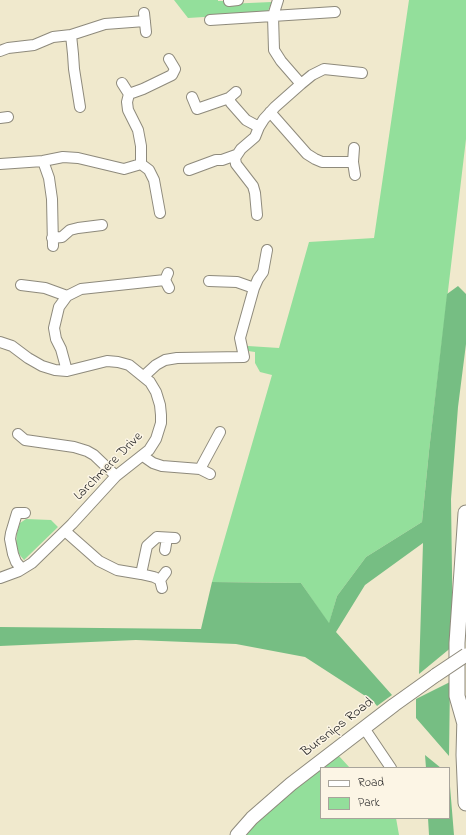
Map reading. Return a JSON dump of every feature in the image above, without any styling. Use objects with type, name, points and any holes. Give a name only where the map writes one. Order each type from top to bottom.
[{"type":"highway","points":[[465,724],[457,696],[457,650],[466,513]]},
{"type":"highway","points":[[466,636],[464,755],[466,803]]},
{"type":"main road","name":"Bursnips Road","points":[[237,835],[252,818],[286,789],[364,728],[466,655]]},
{"type":"street","points":[[229,0],[238,0]]},
{"type":"street","points":[[278,0],[273,16],[273,45],[276,55],[301,84]]},
{"type":"street","points":[[210,20],[335,12]]},
{"type":"street","points":[[0,51],[8,48],[34,45],[53,37],[71,35],[105,24],[144,17],[146,32]]},
{"type":"street","points":[[71,35],[74,54],[74,69],[80,107]]},
{"type":"street","points":[[129,94],[172,75],[175,69],[169,58]]},
{"type":"street","points":[[189,170],[216,160],[222,160],[236,155],[255,137],[264,118],[312,74],[324,69],[362,73]]},
{"type":"street","points":[[122,83],[129,94],[127,106],[138,130],[141,146],[141,164]]},
{"type":"street","points":[[192,97],[198,113],[216,102],[232,95],[246,120],[259,127]]},
{"type":"street","points":[[270,112],[307,154],[315,159],[322,162],[353,162]]},
{"type":"street","points":[[354,148],[353,162],[355,175]]},
{"type":"street","points":[[236,155],[236,164],[253,186],[257,215]]},
{"type":"street","points":[[0,164],[43,161],[63,157],[78,158],[124,169],[141,164]]},
{"type":"street","points":[[43,161],[49,178],[52,199],[53,244],[70,230],[102,225]]},
{"type":"street","points":[[141,164],[149,170],[152,175],[160,213]]},
{"type":"street","points":[[144,376],[156,365],[165,360],[177,358],[249,357],[240,338],[256,284],[263,272],[267,250]]},
{"type":"street","points":[[67,371],[56,339],[54,328],[59,307],[67,296],[81,289],[168,280]]},
{"type":"street","points":[[209,281],[238,282],[242,285],[256,284]]},
{"type":"street","points":[[21,285],[45,288],[67,296]]},
{"type":"street","name":"Larchmere Drive","points":[[0,342],[12,346],[42,366],[55,370],[67,371],[95,363],[112,361],[129,365],[150,382],[156,392],[161,415],[161,423],[156,439],[149,450],[116,476],[39,557],[22,569],[0,578]]},
{"type":"street","points":[[200,469],[220,432]]},
{"type":"street","points":[[20,441],[74,447],[87,451],[94,455],[116,476]]},
{"type":"street","points":[[143,456],[162,466],[200,469],[210,474]]},
{"type":"street","points":[[22,569],[16,562],[10,539],[17,512],[25,513]]},
{"type":"street","points":[[65,531],[99,561],[117,570],[163,580]]},
{"type":"street","points":[[141,574],[147,546],[157,537],[171,538],[165,550]]},
{"type":"street","points":[[364,728],[390,767]]},
{"type":"green space","points":[[174,0],[218,0],[226,1],[226,4],[272,2],[267,13],[188,18]]},
{"type":"green space","points":[[409,0],[466,0],[466,139],[422,522],[366,557],[337,596],[329,624],[301,583],[212,582],[272,375],[260,372],[255,363],[255,352],[248,351],[248,346],[279,348],[309,242],[374,238]]},
{"type":"green space","points":[[458,286],[466,294],[466,344],[458,407],[451,499],[453,646],[419,674],[423,543],[365,585],[336,632],[392,695],[377,706],[373,701],[305,657],[236,644],[136,640],[0,646],[0,627],[201,629],[212,582],[301,583],[329,623],[337,596],[366,557],[422,522],[447,294]]},
{"type":"green space","points":[[26,519],[51,520],[58,527],[24,560],[19,554],[16,543],[20,523]]},
{"type":"green space","points":[[450,682],[449,756],[416,718],[416,699]]},
{"type":"green space","points":[[338,755],[349,767],[321,767]]},
{"type":"green space","points":[[425,755],[440,767],[426,767]]},
{"type":"green space","points":[[320,768],[320,819],[396,819],[399,835],[245,835],[258,819]]},
{"type":"green space","points":[[450,786],[454,835],[429,835],[428,819],[450,819]]}]
